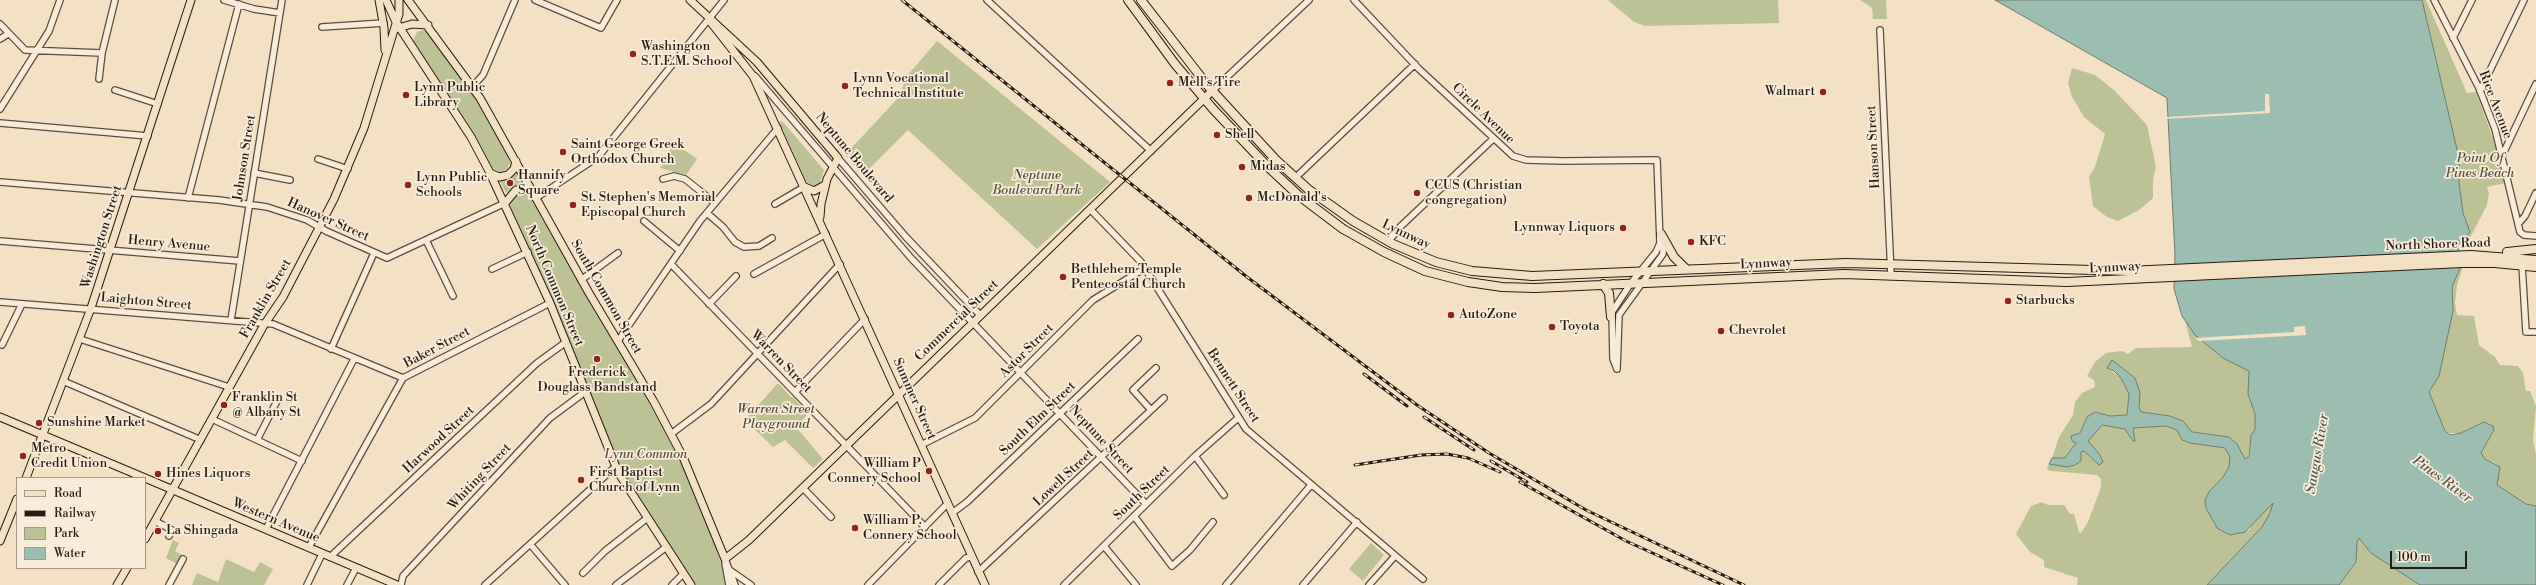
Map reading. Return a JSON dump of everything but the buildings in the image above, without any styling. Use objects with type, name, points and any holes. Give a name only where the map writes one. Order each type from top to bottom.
[{"type":"highway","name":"Lynnway","points":[[1128,0],[1204,99],[1271,170],[1302,198],[1347,231],[1400,260],[1444,276],[1490,286],[1528,288],[1793,275],[1891,275],[2060,282],[2170,273],[2340,265]]},
{"type":"highway","name":"Lynnway","points":[[1141,0],[1212,91],[1295,178],[1337,211],[1388,242],[1441,264],[1490,274],[1527,276],[1812,263],[1890,263],[2046,270],[2170,273]]},
{"type":"highway","points":[[1661,234],[1674,257],[1686,269]]},
{"type":"highway","points":[[2477,255],[2536,249]]},
{"type":"highway","name":"North Shore Road","points":[[2462,259],[2477,255],[2535,265]]},
{"type":"highway","name":"North Shore Road","points":[[2340,265],[2462,259],[2535,265]]},
{"type":"highway","points":[[1603,284],[1609,293],[1611,317]]},
{"type":"main road","name":"Washington Street","points":[[26,477],[91,308],[191,0]]},
{"type":"main road","name":"Franklin Street","points":[[379,0],[384,23],[385,60]]},
{"type":"main road","name":"North Common Street","points":[[386,0],[396,26],[467,132],[490,173],[528,252],[550,303],[615,467],[646,519],[691,585]]},
{"type":"main road","name":"Franklin Street","points":[[146,537],[265,323],[283,296],[320,228],[348,169],[364,128],[396,26],[400,0]]},
{"type":"main road","name":"South Common Street","points":[[408,0],[473,86],[581,280],[671,434],[696,487],[725,559]]},
{"type":"main road","name":"Neptune Boulevard","points":[[690,0],[709,20],[750,70]]},
{"type":"main road","name":"Neptune Boulevard","points":[[709,20],[720,26],[757,62],[838,158]]},
{"type":"main road","points":[[385,33],[396,26],[412,24],[428,25]]},
{"type":"main road","name":"Summer Street","points":[[750,70],[778,128],[985,585]]},
{"type":"main road","points":[[1204,99],[1212,91]]},
{"type":"main road","name":"Commercial Street","points":[[725,559],[742,546],[803,488],[1204,99]]},
{"type":"main road","name":"Summer Street","points":[[821,223],[820,209],[825,185],[832,167],[838,158]]},
{"type":"main road","points":[[490,173],[500,177],[508,175],[513,170],[516,161]]},
{"type":"main road","points":[[804,186],[814,191],[825,185]]},
{"type":"main road","points":[[504,203],[516,190],[532,190]]},
{"type":"main road","name":"Western Avenue","points":[[0,417],[143,477]]},
{"type":"main road","name":"Western Avenue","points":[[146,478],[397,585]]},
{"type":"main road","points":[[0,541],[16,501]]},
{"type":"main road","points":[[116,585],[127,569]]},
{"type":"street","points":[[0,109],[38,51],[49,31],[60,0]]},
{"type":"street","points":[[99,79],[102,53],[115,0]]},
{"type":"street","points":[[224,0],[280,12]]},
{"type":"street","name":"Johnson Street","points":[[231,320],[282,0]]},
{"type":"street","points":[[473,86],[483,75],[515,0]]},
{"type":"street","points":[[535,0],[601,28],[617,0]]},
{"type":"street","points":[[536,198],[598,157],[724,0]]},
{"type":"street","points":[[987,0],[1150,151]]},
{"type":"street","points":[[1212,91],[1309,0]]},
{"type":"street","name":"Circle Avenue","points":[[1354,0],[1415,64],[1509,155],[1521,159],[1572,161],[1657,160],[1661,234]]},
{"type":"street","name":"Rice Avenue","points":[[2434,0],[2480,91],[2495,129],[2518,224]]},
{"type":"street","points":[[2453,38],[2472,0]]},
{"type":"street","points":[[2480,91],[2524,0]]},
{"type":"street","points":[[188,198],[239,4]]},
{"type":"street","points":[[322,27],[384,23]]},
{"type":"street","points":[[0,24],[25,50],[102,53]]},
{"type":"street","name":"Hanson Street","points":[[1880,30],[1890,263]]},
{"type":"street","points":[[0,39],[8,34]]},
{"type":"street","points":[[1295,178],[1415,64]]},
{"type":"street","name":"Neptune Boulevard","points":[[750,70],[911,258],[972,323]]},
{"type":"street","points":[[2502,156],[2536,84]]},
{"type":"street","points":[[115,90],[158,104]]},
{"type":"street","points":[[0,123],[148,136]]},
{"type":"street","points":[[618,341],[707,213],[778,128]]},
{"type":"street","points":[[1388,242],[1397,230],[1493,139]]},
{"type":"street","points":[[318,158],[348,169]]},
{"type":"street","name":"Neptune Boulevard","points":[[838,158],[916,248],[980,315]]},
{"type":"street","points":[[254,173],[290,180]]},
{"type":"street","points":[[663,179],[674,176],[685,179],[715,203]]},
{"type":"street","name":"Hanover Street","points":[[0,182],[249,204],[287,212],[374,253],[389,258],[504,203]]},
{"type":"street","points":[[774,204],[804,186]]},
{"type":"street","points":[[2536,193],[2525,216],[2518,224],[2521,233],[2536,236]]},
{"type":"street","name":"Bennett Street","points":[[1090,209],[1133,253],[1145,268],[1238,418],[1249,432],[1423,579]]},
{"type":"street","points":[[707,213],[723,227],[735,242],[744,247],[759,246],[772,238]]},
{"type":"street","points":[[644,220],[680,251]]},
{"type":"street","points":[[754,274],[826,234]]},
{"type":"street","points":[[1661,234],[1664,252],[1618,317],[1619,361],[1617,369],[1613,358],[1611,317],[1616,304],[1657,250],[1661,234]]},
{"type":"street","points":[[426,240],[453,296]]},
{"type":"street","name":"Henry Avenue","points":[[0,241],[240,261]]},
{"type":"street","points":[[492,269],[528,252]]},
{"type":"street","points":[[331,349],[374,253]]},
{"type":"street","points":[[581,280],[618,254]]},
{"type":"street","points":[[1890,263],[1891,275]]},
{"type":"street","name":"Warren Street","points":[[672,264],[925,527]]},
{"type":"street","points":[[671,434],[708,407],[840,264]]},
{"type":"street","points":[[2522,265],[2526,332],[2536,332]]},
{"type":"street","name":"Astor Street","points":[[921,445],[975,418],[1093,300],[1145,268]]},
{"type":"street","points":[[709,304],[736,276]]},
{"type":"street","name":"Laighton Street","points":[[0,302],[91,308],[265,323]]},
{"type":"street","name":"Baker Street","points":[[265,323],[273,324],[403,378],[550,303]]},
{"type":"street","points":[[2,345],[22,304]]},
{"type":"street","points":[[795,392],[865,319]]},
{"type":"street","name":"Neptune Street","points":[[972,323],[1061,412],[1146,504]]},
{"type":"street","points":[[80,339],[229,387]]},
{"type":"street","name":"South Elm Street","points":[[952,513],[968,502],[1138,339]]},
{"type":"street","name":"Harwood Street","points":[[330,557],[537,363],[566,342]]},
{"type":"street","points":[[266,529],[354,358]]},
{"type":"street","points":[[1151,410],[1133,390],[1156,368]]},
{"type":"street","points":[[309,548],[403,378]]},
{"type":"street","points":[[64,381],[201,440]]},
{"type":"street","name":"Whiting Street","points":[[401,585],[403,576],[550,418],[585,392]]},
{"type":"street","name":"Lowell Street","points":[[978,572],[1102,458],[1164,398]]},
{"type":"street","points":[[257,440],[276,401]]},
{"type":"street","name":"South Street","points":[[1064,585],[1195,456],[1238,418]]},
{"type":"street","points":[[212,419],[302,461]]},
{"type":"street","points":[[1195,456],[1224,495]]},
{"type":"street","points":[[485,585],[615,467]]},
{"type":"street","points":[[1226,585],[1311,485]]},
{"type":"street","points":[[803,488],[831,517]]},
{"type":"street","points":[[868,585],[947,504]]},
{"type":"street","points":[[1134,516],[1172,566],[1190,550],[1213,522]]},
{"type":"street","points":[[583,573],[605,551],[646,519]]},
{"type":"street","points":[[155,521],[172,530],[169,536]]},
{"type":"street","points":[[1303,585],[1357,522]]},
{"type":"street","points":[[530,544],[565,585]]},
{"type":"street","points":[[1104,546],[1136,585]]},
{"type":"street","points":[[616,585],[665,548]]},
{"type":"street","points":[[307,585],[322,554]]},
{"type":"street","points":[[939,585],[966,558],[971,556]]},
{"type":"street","points":[[1370,585],[1395,556]]},
{"type":"street","points":[[169,585],[183,559]]},
{"type":"street","points":[[725,559],[729,585]]},
{"type":"street","name":"South Common Street","points":[[725,559],[735,585]]},
{"type":"street","points":[[347,585],[356,568]]},
{"type":"street","points":[[730,571],[752,585]]},
{"type":"street","points":[[672,585],[683,574]]},
{"type":"green space","points":[[1608,0],[1778,0],[1779,23],[1645,26],[1634,22]]},
{"type":"green space","points":[[1860,0],[1886,0],[1887,19],[1873,19],[1872,8]]},
{"type":"green space","name":"Point Of Pines Beach","points":[[2422,0],[2426,0],[2467,93],[2476,92],[2498,152],[2506,183],[2487,187],[2489,194],[2487,205],[2470,238],[2458,245],[2469,232],[2463,213],[2459,183],[2459,158]]},
{"type":"green space","points":[[423,30],[428,32],[477,100],[509,157],[510,164],[506,170],[499,172],[493,169],[472,130],[413,41],[417,32]]},
{"type":"green space","name":"Neptune Boulevard Park","points":[[937,41],[1110,182],[1037,249],[908,130],[863,175],[845,155],[899,97],[907,76]]},
{"type":"green space","points":[[2072,68],[2095,75],[2114,90],[2147,125],[2156,167],[2153,179],[2153,198],[2139,210],[2118,221],[2107,217],[2093,206],[2089,177],[2095,167],[2105,134],[2084,117],[2072,97],[2068,83]]},
{"type":"green space","points":[[782,121],[824,170],[820,183],[815,187],[807,183],[779,122]]},
{"type":"green space","points":[[675,143],[697,159],[686,175],[660,168],[664,163],[662,161]]},
{"type":"green space","points":[[517,172],[523,184],[513,187],[506,193],[500,181],[510,178]]},
{"type":"green space","name":"Lynn Common","points":[[515,193],[527,193],[531,197],[594,309],[660,421],[694,490],[717,550],[727,585],[695,585],[622,472],[543,278],[510,205]]},
{"type":"green space","points":[[2461,250],[2462,270],[2457,285],[2455,303],[2457,315],[2474,316],[2479,345],[2495,357],[2500,365],[2518,366],[2523,373],[2526,391],[2530,391],[2536,406],[2533,440],[2536,454],[2536,506],[2526,504],[2497,485],[2496,477],[2499,470],[2495,463],[2485,459],[2481,453],[2494,431],[2491,424],[2484,422],[2461,433],[2447,433],[2432,405],[2427,387],[2438,251]]},
{"type":"green space","points":[[2184,317],[2249,368],[2248,394],[2255,414],[2255,429],[2251,436],[2248,457],[2245,459],[2237,444],[2229,437],[2192,432],[2183,421],[2170,416],[2141,412],[2139,408],[2140,393],[2135,378],[2112,360],[2107,368],[2121,378],[2129,394],[2127,415],[2108,416],[2097,412],[2086,419],[2081,431],[2071,440],[2076,443],[2065,458],[2052,458],[2059,437],[2073,415],[2075,402],[2082,393],[2095,387],[2094,380],[2087,376],[2095,362],[2106,353],[2122,351],[2128,354],[2136,348],[2192,347]]},
{"type":"green space","name":"Warren Street Playground","points":[[778,383],[808,414],[796,427],[823,459],[813,468],[785,440],[773,447],[745,420]]},
{"type":"green space","points":[[2102,425],[2126,429],[2132,440],[2134,438],[2133,428],[2166,426],[2177,430],[2182,440],[2190,443],[2225,448],[2230,457],[2229,467],[2223,477],[2209,492],[2205,500],[2214,524],[2227,534],[2234,535],[2249,530],[2288,451],[2314,498],[2253,537],[2207,585],[2077,585],[2078,578],[2044,567],[2044,560],[2030,552],[2016,534],[2031,506],[2042,502],[2048,505],[2064,505],[2070,514],[2074,514],[2079,532],[2081,533],[2088,522],[2101,487],[2101,479],[2097,475],[2047,470],[2049,464],[2067,467],[2076,465],[2081,461],[2081,452],[2084,451],[2099,465],[2103,460],[2087,441]]},
{"type":"green space","points":[[2359,538],[2371,553],[2420,585],[2339,585],[2354,565],[2357,542]]},
{"type":"green space","points":[[173,540],[179,543],[175,551],[182,555],[177,564],[166,558]]},
{"type":"green space","points":[[1371,543],[1384,555],[1363,581],[1349,569]]},
{"type":"green space","points":[[226,559],[254,572],[260,562],[273,569],[264,585],[192,585],[197,573],[218,582]]},
{"type":"water","points":[[1995,0],[2422,0],[2459,158],[2459,183],[2463,213],[2470,232],[2458,246],[2460,268],[2452,287],[2453,311],[2439,376],[2429,392],[2445,431],[2450,435],[2461,433],[2484,422],[2493,426],[2494,430],[2481,453],[2485,459],[2500,467],[2497,485],[2526,504],[2536,506],[2536,585],[2420,585],[2371,553],[2359,538],[2357,542],[2356,562],[2339,585],[2207,585],[2262,527],[2270,513],[2273,503],[2245,532],[2230,535],[2217,528],[2206,508],[2205,500],[2209,492],[2223,477],[2229,467],[2230,457],[2225,448],[2190,443],[2182,440],[2177,430],[2166,426],[2133,428],[2135,441],[2133,441],[2125,429],[2102,425],[2088,441],[2100,455],[2103,462],[2101,464],[2099,465],[2084,451],[2081,452],[2081,461],[2075,465],[2067,467],[2049,464],[2052,458],[2065,458],[2076,443],[2072,441],[2071,436],[2080,433],[2087,417],[2095,412],[2110,416],[2127,415],[2129,394],[2121,378],[2114,371],[2107,368],[2112,360],[2135,378],[2140,393],[2139,408],[2141,412],[2170,416],[2183,421],[2192,432],[2229,437],[2237,444],[2245,459],[2249,456],[2251,436],[2255,429],[2255,414],[2248,394],[2249,371],[2223,358],[2195,335],[2182,316],[2174,289],[2175,255],[2167,98]]},
{"type":"pier","points":[[2265,94],[2269,94],[2270,113],[2166,119],[2166,117],[2265,111]]},
{"type":"pier","points":[[2305,326],[2306,335],[2199,341],[2195,338],[2294,332],[2294,327]]},
{"type":"railway","points":[[902,0],[1247,277],[1417,405],[1489,453],[1586,510],[1744,585]]},
{"type":"railway","points":[[1364,374],[1407,406]]},
{"type":"railway","points":[[1424,417],[1474,450]]},
{"type":"railway","points":[[1355,465],[1421,455],[1447,454],[1468,458],[1500,472]]},
{"type":"railway","points":[[1491,461],[1527,482]]},
{"type":"railway","points":[[1520,482],[1626,541],[1723,585]]},
{"type":"place","name":"Washington S.T.E.M. School","points":[[633,54]]},
{"type":"place","name":"Mell's Tire","points":[[1170,83]]},
{"type":"place","name":"Lynn Vocational Technical Institute","points":[[845,86]]},
{"type":"place","name":"Walmart","points":[[1823,92]]},
{"type":"place","name":"Lynn Public Library","points":[[406,95]]},
{"type":"place","name":"Shell","points":[[1217,135]]},
{"type":"place","name":"Saint George Greek Orthodox Church","points":[[563,152]]},
{"type":"place","name":"Midas","points":[[1242,167]]},
{"type":"place","name":"Hannify Square","points":[[510,183]]},
{"type":"place","name":"Lynn Public Schools","points":[[408,185]]},
{"type":"place","name":"CCUS (Christian congregation)","points":[[1417,193]]},
{"type":"place","name":"McDonald's","points":[[1249,198]]},
{"type":"place","name":"St. Stephen's Memorial Episcopal Church","points":[[573,205]]},
{"type":"place","name":"Lynnway Liquors","points":[[1623,228]]},
{"type":"place","name":"KFC","points":[[1691,242]]},
{"type":"place","name":"Bethlehem Temple Pentecostal Church","points":[[1063,277]]},
{"type":"place","name":"Starbucks","points":[[2008,301]]},
{"type":"place","name":"AutoZone","points":[[1451,315]]},
{"type":"place","name":"Toyota","points":[[1552,327]]},
{"type":"place","name":"Chevrolet","points":[[1721,331]]},
{"type":"place","name":"Frederick Douglass Bandstand","points":[[597,359]]},
{"type":"place","name":"Franklin St @ Albany St","points":[[224,405]]},
{"type":"place","name":"Sunshine Market","points":[[39,423]]},
{"type":"place","name":"Metro Credit Union","points":[[23,456]]},
{"type":"place","name":"William P Connery School","points":[[929,471]]},
{"type":"place","name":"Hines Liquors","points":[[158,474]]},
{"type":"place","name":"First Baptist Church of Lynn","points":[[581,480]]},
{"type":"place","name":"William P. Connery School","points":[[855,528]]},
{"type":"place","name":"La Shingada","points":[[158,531]]},
{"type":"water label","name":"Saugus River","points":[[2318,454]]},
{"type":"water label","name":"Pines River","points":[[2442,480]]}]
